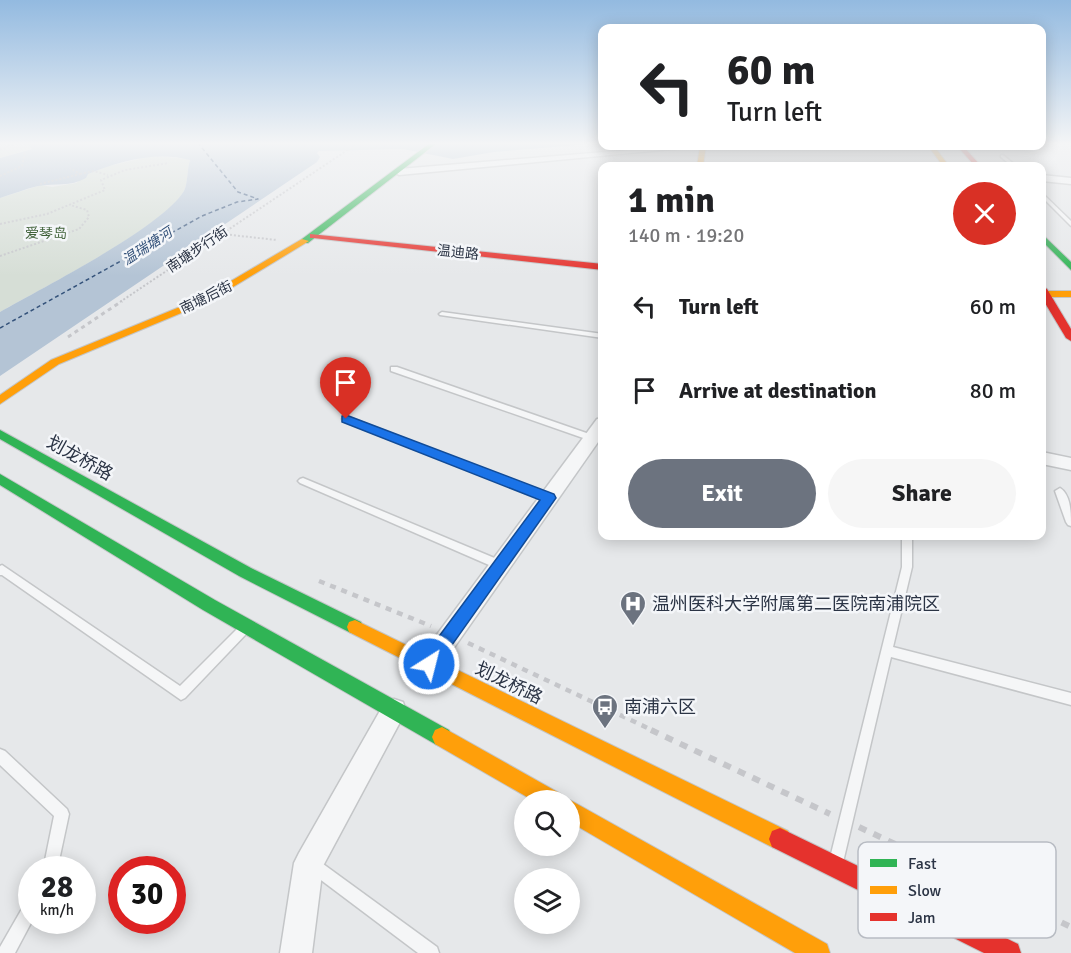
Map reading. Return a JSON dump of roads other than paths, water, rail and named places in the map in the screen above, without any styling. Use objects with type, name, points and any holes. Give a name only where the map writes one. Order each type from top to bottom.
[{"type":"main road","name":"南塘后街","points":[[0,400],[55,362],[207,299],[313,236],[378,187]]},
{"type":"main road","name":"温迪路","points":[[313,236],[598,266]]},
{"type":"main road","points":[[1046,240],[1071,267]]},
{"type":"main road","points":[[1046,292],[1071,294]]},
{"type":"main road","points":[[1046,295],[1071,338]]},
{"type":"main road","name":"划龙桥路","points":[[0,434],[245,572],[858,878]]},
{"type":"main road","points":[[0,479],[209,605],[534,790]]},
{"type":"main road","points":[[580,816],[818,953]]},
{"type":"main road","name":"划龙桥路","points":[[979,938],[1009,953]]},
{"type":"street","points":[[429,664],[598,431]]},
{"type":"street","points":[[1046,459],[1071,464]]},
{"type":"street","points":[[296,953],[309,863],[394,711]]},
{"type":"lane","points":[[1046,198],[1071,224]]},
{"type":"lane","points":[[442,314],[598,335]]},
{"type":"lane","points":[[394,369],[598,431]]},
{"type":"lane","points":[[346,419],[549,498]]},
{"type":"lane","points":[[303,481],[500,565]]},
{"type":"lane","points":[[1060,491],[1071,522]]},
{"type":"lane","points":[[835,866],[908,567],[907,540]]},
{"type":"lane","points":[[0,571],[2,569],[181,694],[247,627]]},
{"type":"lane","points":[[887,651],[1071,699]]},
{"type":"lane","points":[[0,756],[62,814],[53,856]]},
{"type":"lane","points":[[309,863],[431,953]]},
{"type":"lane","points":[[6,953],[18,931]]},
{"type":"water","points":[[0,187],[33,187],[0,198]]},
{"type":"water","name":"温瑞塘河","points":[[185,187],[279,187],[0,376],[0,312],[127,239],[171,206]]},
{"type":"place","name":"温州医科大学附属第二医院南浦院区","points":[[633,627]]},
{"type":"place","name":"南浦六区","points":[[605,730]]},
{"type":"park label","name":"爱琴岛","points":[[46,233]]}]
